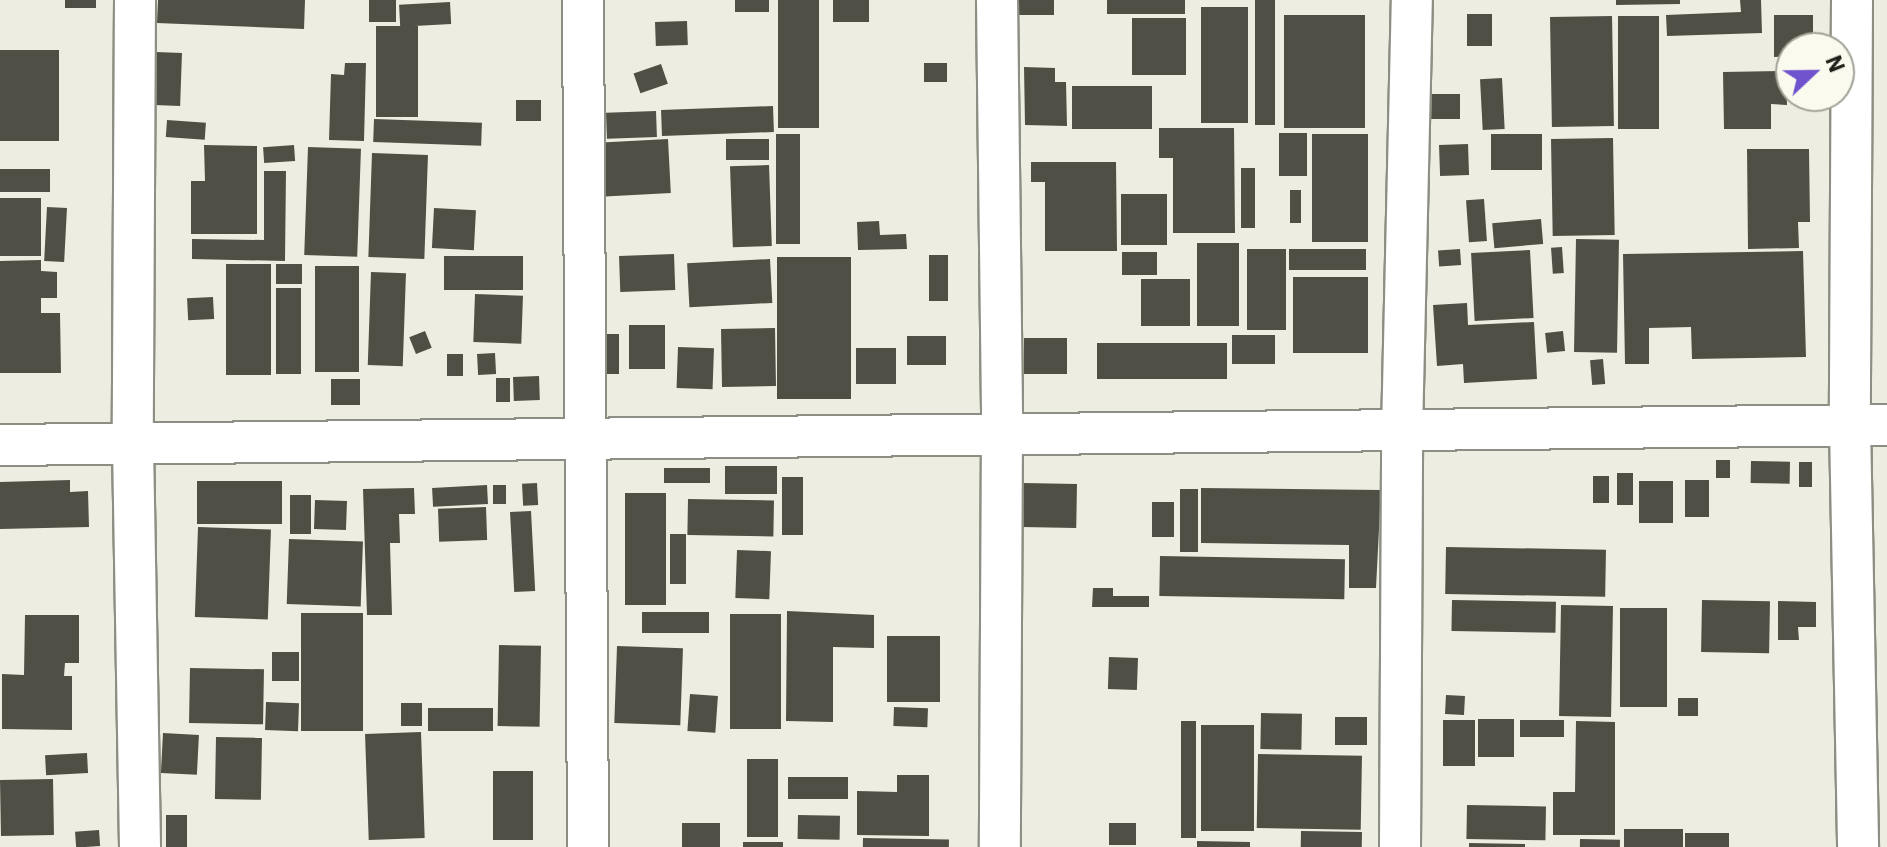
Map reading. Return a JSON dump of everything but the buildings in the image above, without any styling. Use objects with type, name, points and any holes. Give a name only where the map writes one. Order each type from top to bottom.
[{"type":"street","points":[[135,0],[133,445],[140,847]]},
{"type":"street","points":[[583,0],[582,439],[588,847]]},
{"type":"street","points":[[997,0],[1002,432],[1000,847]]},
{"type":"street","points":[[1400,847],[1402,433],[1412,0]]},
{"type":"street","points":[[1852,0],[1868,425],[1858,847]]},
{"type":"street","points":[[0,445],[1002,432],[1402,433],[1868,425]]}]
